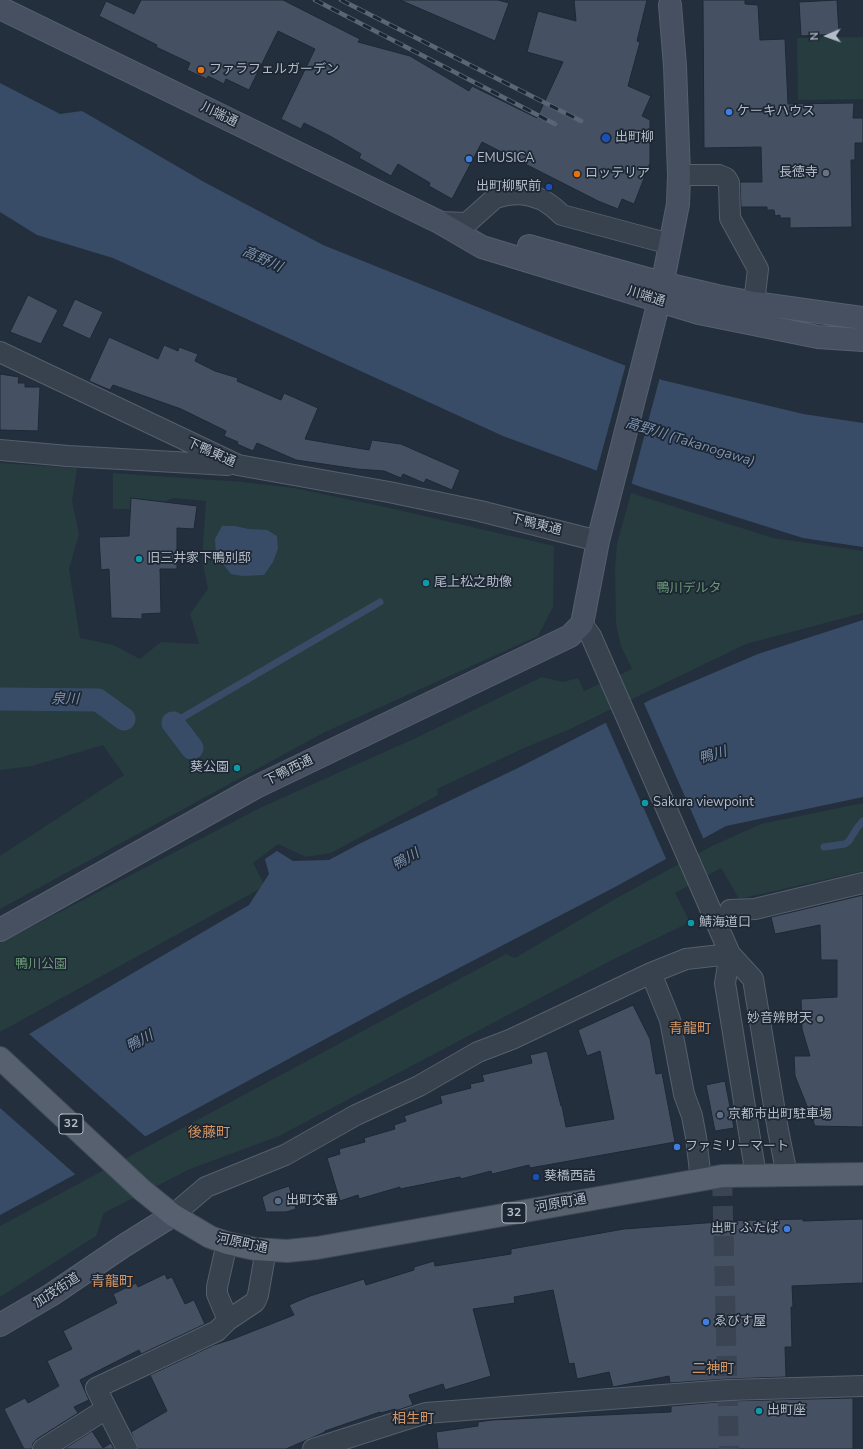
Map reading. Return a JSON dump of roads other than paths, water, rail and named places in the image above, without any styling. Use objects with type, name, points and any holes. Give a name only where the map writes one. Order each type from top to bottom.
[{"type":"main road","name":"32","points":[[0,1058],[142,1190],[173,1215]]},
{"type":"main road","name":"河原町通","points":[[173,1215],[199,1231],[227,1243],[266,1250],[287,1251],[318,1248],[722,1176],[863,1174]]},
{"type":"street","points":[[670,2],[675,66],[679,175],[678,204],[652,328],[598,541],[582,624],[591,636],[709,909],[730,954],[753,979],[787,1175]]},
{"type":"street","name":"川端通","points":[[0,8],[439,222],[660,292],[699,313],[818,337],[863,340]]},
{"type":"street","points":[[679,175],[718,175],[728,180],[730,218],[758,269],[754,303]]},
{"type":"street","points":[[439,222],[467,223],[495,198],[519,194],[543,200],[562,215],[670,244]]},
{"type":"street","name":"川端通","points":[[660,292],[863,318]]},
{"type":"street","name":"下鴨東通","points":[[0,352],[159,429],[238,465],[389,492],[468,509],[598,541]]},
{"type":"street","points":[[0,450],[68,456],[238,465]]},
{"type":"street","name":"下鴨西通","points":[[0,930],[256,787],[570,636],[582,624]]},
{"type":"street","points":[[730,910],[755,908],[863,883]]},
{"type":"street","points":[[173,1215],[206,1186],[285,1155],[356,1115],[419,1086],[478,1052],[512,1039],[651,973],[686,959],[730,954]]},
{"type":"street","points":[[730,954],[725,983],[756,1176]]},
{"type":"street","points":[[651,973],[670,1020],[684,1094],[692,1116],[702,1180]]},
{"type":"street","name":"加茂街道","points":[[0,1326],[51,1295],[125,1245],[173,1215]]},
{"type":"street","points":[[227,1243],[217,1286],[217,1294],[228,1320]]},
{"type":"street","points":[[127,1449],[96,1388],[217,1331],[228,1320],[255,1302],[258,1295],[266,1250]]},
{"type":"street","points":[[313,1449],[426,1413],[728,1390],[863,1386]]},
{"type":"street","points":[[43,1449],[106,1409]]},
{"type":"water","points":[[0,83],[60,114],[82,111],[204,182],[323,245],[557,339],[662,380],[803,414],[863,423],[863,547],[803,538],[641,487],[503,436],[113,258],[37,235],[0,212]]},
{"type":"water","points":[[222,526],[267,530],[277,536],[278,549],[273,562],[264,575],[242,576],[231,574],[216,555],[215,539]]},
{"type":"water","name":"鴨川","points":[[863,620],[863,797],[726,826],[615,887],[403,997],[0,1215],[0,1051],[249,905],[269,874],[265,859],[277,851],[293,861],[329,860],[361,843],[518,768],[652,699],[758,654]]},
{"type":"waterway","points":[[173,723],[380,602]]},
{"type":"waterway","name":"泉川","points":[[0,699],[98,700],[124,719]]},
{"type":"waterway","name":"泉川","points":[[173,723],[192,748]]},
{"type":"waterway","points":[[824,847],[845,844],[849,841],[863,821]]},
{"type":"tunnel","points":[[722,1176],[729,1449]]},
{"type":"railway","points":[[315,0],[555,124]]},
{"type":"railway","points":[[341,0],[581,121]]},
{"type":"place","name":"ファラフェルガーデン","points":[[201,70]]},
{"type":"place","name":"ケーキハウス","points":[[729,112]]},
{"type":"place","name":"出町柳","points":[[606,138]]},
{"type":"place","name":"EMUSICA","points":[[469,159]]},
{"type":"place","name":"長徳寺","points":[[826,173]]},
{"type":"place","name":"ロッテリア","points":[[577,174]]},
{"type":"place","name":"出町柳駅前","points":[[549,187]]},
{"type":"place","name":"旧三井家下鴨別邸","points":[[139,559]]},
{"type":"place","name":"尾上松之助像","points":[[426,583]]},
{"type":"place","name":"葵公園","points":[[237,768]]},
{"type":"place","name":"Sakura viewpoint","points":[[645,803]]},
{"type":"place","name":"鯖海道口","points":[[691,923]]},
{"type":"place","name":"妙音辨財天","points":[[820,1019]]},
{"type":"place","name":"京都市出町駐車場","points":[[720,1115]]},
{"type":"place","name":"ファミリーマート","points":[[677,1147]]},
{"type":"place","name":"葵橋西詰","points":[[536,1177]]},
{"type":"place","name":"出町交番","points":[[278,1201]]},
{"type":"place","name":"出町 ふたば","points":[[787,1229]]},
{"type":"place","name":"ゑびす屋","points":[[706,1322]]},
{"type":"place","name":"出町座","points":[[759,1411]]},
{"type":"district","name":"青龍町","points":[[690,1030]]},
{"type":"district","name":"後藤町","points":[[209,1134]]},
{"type":"district","name":"青龍町","points":[[112,1283]]},
{"type":"district","name":"二神町","points":[[713,1370]]},
{"type":"district","name":"相生町","points":[[413,1420]]},
{"type":"water label","name":"高野川","points":[[262,260]]},
{"type":"water label","name":"高野川 (Takanogawa)","points":[[690,443]]},
{"type":"park label","name":"鴨川デルタ","points":[[689,589]]},
{"type":"park label","name":"鴨川公園","points":[[41,965]]}]
